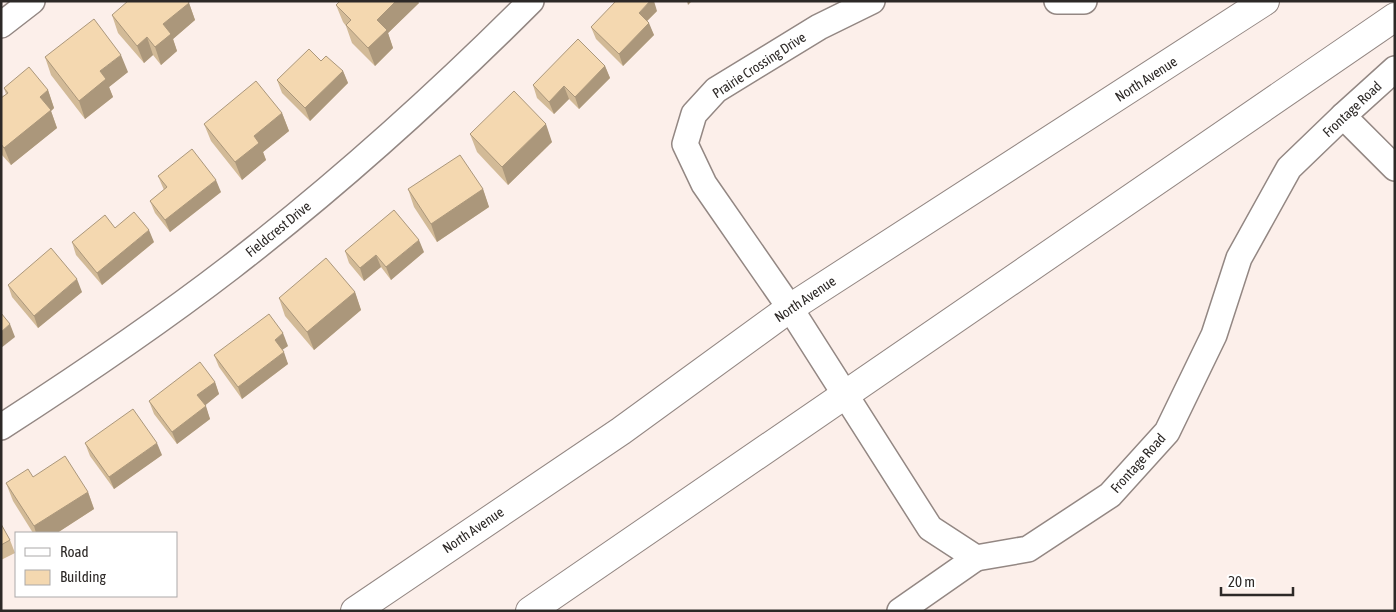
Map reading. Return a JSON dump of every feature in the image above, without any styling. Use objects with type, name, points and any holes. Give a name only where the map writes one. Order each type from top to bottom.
[{"type":"main road","name":"North Avenue","points":[[355,611],[620,431],[790,308],[1265,1]]},
{"type":"main road","points":[[530,611],[1395,17]]},
{"type":"street","points":[[1,25],[32,1]]},
{"type":"street","name":"Fieldcrest Drive","points":[[1,427],[130,341],[295,216],[390,136],[477,55],[531,1]]},
{"type":"street","name":"Prairie Crossing Drive","points":[[790,308],[704,184],[685,144],[694,114],[716,90],[819,27],[872,1]]},
{"type":"street","points":[[1057,1],[1084,1]]},
{"type":"street","name":"Frontage Road","points":[[976,558],[1028,549],[1045,538],[1110,495],[1167,432],[1214,335],[1239,258],[1289,168],[1395,69]]},
{"type":"street","points":[[1343,116],[1395,168]]},
{"type":"street","points":[[790,308],[930,528],[976,558],[900,611]]},
{"type":"building","points":[[128,1],[188,1],[189,3],[163,24],[171,34],[155,47],[147,37],[137,46],[112,15]]},
{"type":"building","points":[[340,1],[396,1],[377,20],[387,30],[368,48],[346,25],[351,20],[336,5]]},
{"type":"building","points":[[616,1],[650,1],[639,13],[649,23],[619,54],[591,27]]},
{"type":"building","points":[[94,19],[121,55],[100,71],[106,79],[79,101],[45,57]]},
{"type":"building","points":[[578,39],[605,66],[575,97],[564,86],[549,102],[533,85]]},
{"type":"building","points":[[309,49],[321,61],[326,56],[343,71],[305,108],[277,80]]},
{"type":"building","points":[[29,67],[48,90],[40,97],[51,110],[4,148],[1,144],[1,98],[8,93],[4,88]]},
{"type":"building","points":[[256,81],[282,113],[254,136],[259,143],[235,162],[204,124]]},
{"type":"building","points":[[514,91],[546,124],[502,167],[470,134]]},
{"type":"building","points":[[192,149],[216,180],[165,220],[150,201],[167,187],[158,176]]},
{"type":"building","points":[[460,155],[483,189],[431,224],[408,189]]},
{"type":"building","points":[[394,210],[419,240],[386,267],[376,255],[360,268],[345,251]]},
{"type":"building","points":[[134,212],[149,230],[97,273],[72,242],[105,215],[115,228]]},
{"type":"building","points":[[51,248],[77,279],[34,316],[8,285]]},
{"type":"building","points":[[326,258],[355,292],[307,332],[279,298]]},
{"type":"building","points":[[1,313],[10,324],[1,332]]},
{"type":"building","points":[[269,314],[283,333],[275,340],[284,352],[238,387],[214,355]]},
{"type":"building","points":[[200,362],[215,382],[197,395],[206,406],[172,432],[149,401]]},
{"type":"building","points":[[133,409],[157,443],[109,477],[85,443]]},
{"type":"building","points":[[65,456],[88,492],[34,526],[6,483],[28,469],[33,477]]},
{"type":"building","points":[[1,524],[10,540],[1,545]]}]
